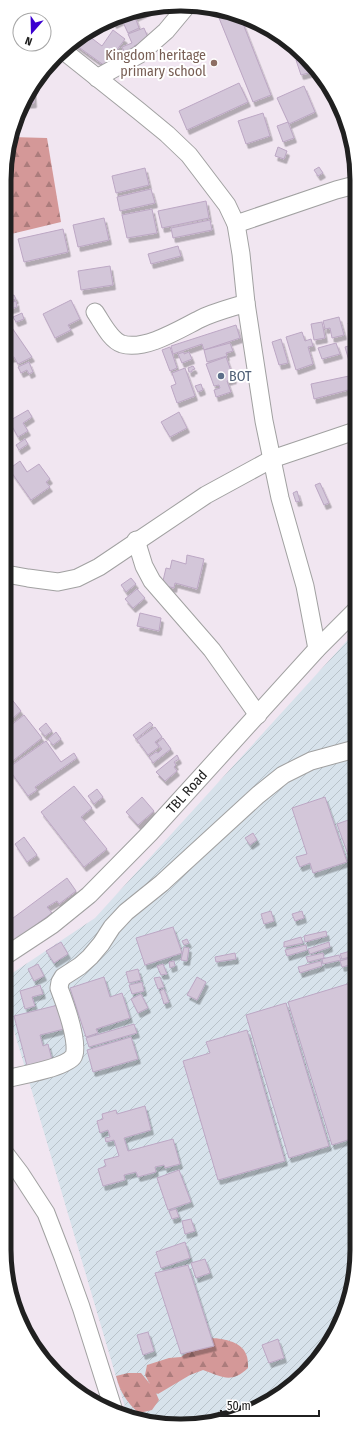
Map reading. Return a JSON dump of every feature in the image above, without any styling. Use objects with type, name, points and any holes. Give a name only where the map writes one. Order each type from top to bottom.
[{"type":"street","points":[[97,78],[140,54],[166,31],[183,11]]},
{"type":"street","points":[[68,54],[167,134],[189,156],[227,205],[236,224],[246,303],[264,421],[289,532],[305,586],[318,649]]},
{"type":"street","points":[[236,224],[350,186]]},
{"type":"street","points":[[95,312],[113,339],[121,344],[131,346],[160,339],[181,330],[200,319],[246,303]]},
{"type":"street","points":[[11,575],[58,582],[77,578],[99,567],[136,540],[206,495],[272,459],[350,433]]},
{"type":"street","points":[[136,540],[144,566],[152,581],[212,650],[258,715]]},
{"type":"street","name":"TBL Road","points":[[11,947],[52,925],[89,895],[150,833],[318,649],[350,616]]},
{"type":"street","points":[[11,1078],[29,1074],[65,1063],[73,1057],[75,1052],[75,1042],[59,988],[60,982],[63,977],[80,966],[90,957],[112,927],[126,912],[162,883],[258,794],[283,775],[312,762],[350,750]]},
{"type":"street","points":[[11,1161],[46,1213],[81,1307],[112,1404]]},
{"type":"shaded area","points":[[350,638],[349,1272],[341,1304],[333,1324],[315,1353],[308,1361],[284,1384],[255,1402],[214,1416],[192,1419],[169,1419],[147,1416],[126,1410],[11,1020],[11,974],[95,918]]},
{"type":"green space","points":[[17,137],[47,138],[61,222],[11,234],[11,169]]},
{"type":"green space","points":[[209,1338],[230,1341],[240,1346],[247,1356],[248,1368],[232,1378],[222,1377],[203,1370],[190,1375],[158,1394],[156,1393],[159,1400],[152,1410],[139,1413],[131,1405],[122,1392],[116,1376],[128,1373],[141,1373],[150,1384],[145,1375],[147,1365],[169,1358],[181,1357],[197,1343]]},
{"type":"green space","points":[[231,1399],[239,1408],[228,1412],[226,1407]]},
{"type":"building","points":[[218,15],[243,23],[271,95],[253,102]]},
{"type":"building","points":[[135,17],[139,28],[128,33],[123,21]]},
{"type":"building","points":[[144,28],[149,40],[134,46],[136,51],[126,55],[122,47],[132,43],[128,34]]},
{"type":"building","points":[[113,30],[125,39],[105,66],[77,46],[91,37],[102,46]]},
{"type":"building","points":[[298,59],[311,72],[301,75],[296,60]]},
{"type":"building","points":[[239,83],[248,102],[187,130],[179,111]]},
{"type":"building","points":[[304,86],[315,112],[289,124],[277,98]]},
{"type":"building","points":[[34,97],[34,103],[30,104]]},
{"type":"building","points":[[263,113],[270,136],[246,144],[238,121]]},
{"type":"building","points":[[288,122],[294,138],[283,142],[277,126]]},
{"type":"building","points":[[278,147],[287,151],[284,159],[275,156]]},
{"type":"building","points":[[319,167],[323,173],[318,176],[314,170]]},
{"type":"building","points":[[145,168],[149,185],[116,193],[112,176]]},
{"type":"building","points":[[151,189],[155,203],[120,211],[117,197]]},
{"type":"building","points":[[206,201],[209,218],[162,228],[158,211]]},
{"type":"building","points":[[152,209],[157,233],[127,238],[122,215]]},
{"type":"building","points":[[104,218],[109,240],[78,247],[73,225]]},
{"type":"building","points":[[210,220],[212,230],[173,238],[171,228]]},
{"type":"building","points":[[63,229],[68,252],[24,262],[18,239]]},
{"type":"building","points":[[178,246],[181,256],[151,264],[148,254]]},
{"type":"building","points":[[110,266],[113,285],[81,290],[78,271]]},
{"type":"building","points":[[11,295],[14,295],[16,299],[11,301]]},
{"type":"building","points":[[71,300],[80,319],[68,325],[71,330],[55,338],[43,314]]},
{"type":"building","points":[[16,301],[17,307],[11,309],[11,303]]},
{"type":"building","points":[[22,313],[24,319],[16,322],[13,317]]},
{"type":"building","points":[[339,317],[344,335],[332,338],[330,328],[325,329],[323,321]]},
{"type":"building","points":[[322,322],[325,338],[314,340],[311,324]]},
{"type":"building","name":"BOT","points":[[236,325],[240,338],[204,350],[202,344],[173,354],[171,346]]},
{"type":"building","points":[[11,326],[32,357],[18,364],[14,357],[11,358]]},
{"type":"building","points":[[302,332],[305,341],[311,339],[313,346],[308,347],[313,364],[296,370],[286,337]]},
{"type":"building","points":[[281,339],[288,363],[279,365],[272,342]]},
{"type":"building","points":[[230,343],[233,351],[226,353],[227,356],[207,362],[204,350]]},
{"type":"building","points":[[336,343],[340,354],[322,359],[318,348]]},
{"type":"building","points":[[350,346],[350,364],[345,347]]},
{"type":"building","points":[[170,347],[177,368],[170,371],[162,350]]},
{"type":"building","points":[[184,352],[184,354],[189,352],[192,359],[182,363],[178,354]]},
{"type":"building","points":[[226,357],[234,379],[227,381],[231,392],[216,397],[214,390],[220,388],[219,385],[214,386],[206,364]]},
{"type":"building","points":[[29,362],[33,372],[29,374],[27,370],[21,373],[18,367]]},
{"type":"building","points":[[193,366],[195,369],[192,370],[192,372],[189,372],[188,368]]},
{"type":"building","points":[[185,368],[195,396],[177,403],[171,386],[176,384],[172,373]]},
{"type":"building","points":[[349,376],[350,390],[314,399],[311,384]]},
{"type":"building","points":[[201,384],[203,390],[198,392],[195,386]]},
{"type":"building","points":[[28,410],[32,417],[23,423],[28,431],[18,437],[11,425],[11,420]]},
{"type":"building","points":[[179,412],[187,428],[170,437],[161,422]]},
{"type":"building","points":[[25,439],[28,444],[19,450],[16,445]]},
{"type":"building","points":[[20,461],[27,472],[39,464],[50,479],[46,482],[50,487],[31,500],[11,472],[11,468]]},
{"type":"building","points":[[320,483],[329,503],[324,505],[315,485]]},
{"type":"building","points":[[297,491],[300,501],[296,502],[293,493]]},
{"type":"building","points":[[187,555],[204,559],[197,589],[175,583],[174,588],[162,585],[166,568],[170,569],[172,560],[186,564]]},
{"type":"building","points":[[131,578],[136,584],[126,592],[121,585]]},
{"type":"building","points":[[137,589],[145,598],[133,608],[125,599]]},
{"type":"building","points":[[140,613],[161,618],[159,631],[137,626]]},
{"type":"building","points":[[11,698],[21,711],[11,720]]},
{"type":"building","points":[[24,715],[42,738],[11,762],[11,725]]},
{"type":"building","points":[[150,722],[153,725],[136,739],[133,735]]},
{"type":"building","points":[[46,723],[52,731],[45,736],[39,729]]},
{"type":"building","points":[[155,727],[162,737],[155,742],[159,747],[148,755],[137,740]]},
{"type":"building","points":[[56,732],[61,739],[53,745],[48,739]]},
{"type":"building","points":[[163,738],[171,749],[153,763],[149,757],[156,752],[158,753],[162,749],[157,743]]},
{"type":"building","points":[[46,741],[61,762],[74,753],[77,758],[35,787],[37,790],[28,796],[11,772],[11,766]]},
{"type":"building","points":[[177,755],[179,759],[174,762],[176,765],[174,767],[177,771],[165,781],[156,772]]},
{"type":"building","points":[[74,786],[92,808],[81,817],[107,849],[84,867],[41,812]]},
{"type":"building","points":[[97,789],[103,797],[94,804],[88,796]]},
{"type":"building","points":[[142,797],[154,811],[138,825],[126,812]]},
{"type":"building","points":[[325,797],[347,862],[313,873],[310,863],[300,867],[296,857],[307,854],[292,808]]},
{"type":"building","points":[[350,819],[350,860],[337,824]]},
{"type":"building","points":[[253,833],[257,840],[250,845],[245,838]]},
{"type":"building","points":[[24,837],[37,855],[27,862],[15,844]]},
{"type":"building","points":[[67,878],[76,891],[59,904],[57,901],[47,907],[52,913],[14,941],[11,937],[11,920]]},
{"type":"building","points":[[271,911],[274,921],[264,924],[261,914]]},
{"type":"building","points":[[302,911],[304,918],[295,921],[292,914]]},
{"type":"building","points":[[173,927],[182,953],[145,965],[136,938]]},
{"type":"building","points":[[326,931],[327,936],[305,942],[304,936]]},
{"type":"building","points":[[301,937],[303,943],[284,947],[284,942]]},
{"type":"building","points":[[187,939],[189,943],[184,945],[182,941]]},
{"type":"building","points":[[61,942],[68,954],[54,963],[46,951]]},
{"type":"building","points":[[329,942],[330,947],[310,954],[308,949]]},
{"type":"building","points":[[306,945],[307,950],[287,956],[285,950]]},
{"type":"building","points":[[184,947],[189,948],[187,961],[181,960]]},
{"type":"building","points":[[350,951],[350,957],[342,959],[340,954]]},
{"type":"building","points":[[235,953],[236,959],[216,962],[215,957]]},
{"type":"building","points":[[323,953],[324,958],[308,962],[306,957]]},
{"type":"building","points":[[339,955],[341,960],[323,964],[322,959]]},
{"type":"building","points":[[350,958],[350,965],[342,967],[340,961]]},
{"type":"building","points":[[174,961],[175,966],[170,968],[169,962]]},
{"type":"building","points":[[321,961],[322,966],[300,973],[298,967]]},
{"type":"building","points":[[38,964],[44,976],[34,981],[28,969]]},
{"type":"building","points":[[163,964],[167,974],[161,975],[157,966]]},
{"type":"building","points":[[138,969],[141,980],[129,983],[126,972]]},
{"type":"building","points":[[104,977],[110,997],[122,993],[130,1018],[96,1029],[98,1033],[86,1037],[70,988]]},
{"type":"building","points":[[160,977],[164,987],[158,989],[154,978]]},
{"type":"building","points":[[197,977],[206,982],[197,1000],[187,995]]},
{"type":"building","points":[[142,982],[144,991],[132,994],[129,985]]},
{"type":"building","points":[[350,983],[350,1139],[332,1145],[288,1002]]},
{"type":"building","points":[[40,985],[43,994],[32,997],[35,1006],[25,1009],[20,991]]},
{"type":"building","points":[[164,989],[169,1002],[164,1004],[160,991]]},
{"type":"building","points":[[141,994],[148,1008],[138,1013],[131,999]]},
{"type":"building","points":[[286,1003],[329,1146],[289,1158],[246,1015]]},
{"type":"building","points":[[58,1005],[64,1029],[40,1035],[43,1046],[48,1044],[52,1060],[27,1066],[14,1016]]},
{"type":"building","points":[[134,1024],[137,1033],[89,1047],[86,1038]]},
{"type":"building","points":[[247,1030],[285,1161],[218,1180],[183,1061],[210,1053],[206,1042]]},
{"type":"building","points":[[131,1037],[138,1059],[93,1072],[87,1050]]},
{"type":"building","points":[[145,1106],[151,1130],[124,1138],[128,1151],[173,1139],[180,1164],[165,1168],[164,1165],[155,1167],[156,1172],[138,1177],[136,1172],[124,1175],[125,1180],[103,1186],[98,1169],[106,1166],[104,1160],[119,1156],[114,1140],[106,1142],[105,1138],[110,1137],[108,1130],[100,1133],[97,1121],[103,1119],[102,1114],[116,1110],[117,1114]]},
{"type":"building","points":[[179,1170],[191,1202],[168,1210],[157,1178]]},
{"type":"building","points":[[176,1209],[179,1217],[172,1219],[169,1211]]},
{"type":"building","points":[[191,1219],[195,1231],[185,1234],[182,1221]]},
{"type":"building","points":[[185,1242],[190,1258],[161,1268],[156,1252]]},
{"type":"building","points":[[205,1259],[210,1273],[196,1278],[191,1263]]},
{"type":"building","points":[[188,1265],[214,1346],[181,1354],[155,1273]]},
{"type":"building","points":[[148,1332],[154,1351],[143,1355],[137,1335]]},
{"type":"building","points":[[278,1339],[284,1358],[269,1363],[262,1345]]},
{"type":"place","name":"Kingdom heritage primary school","points":[[214,63]]},
{"type":"place","name":"BOT","points":[[221,376]]}]
